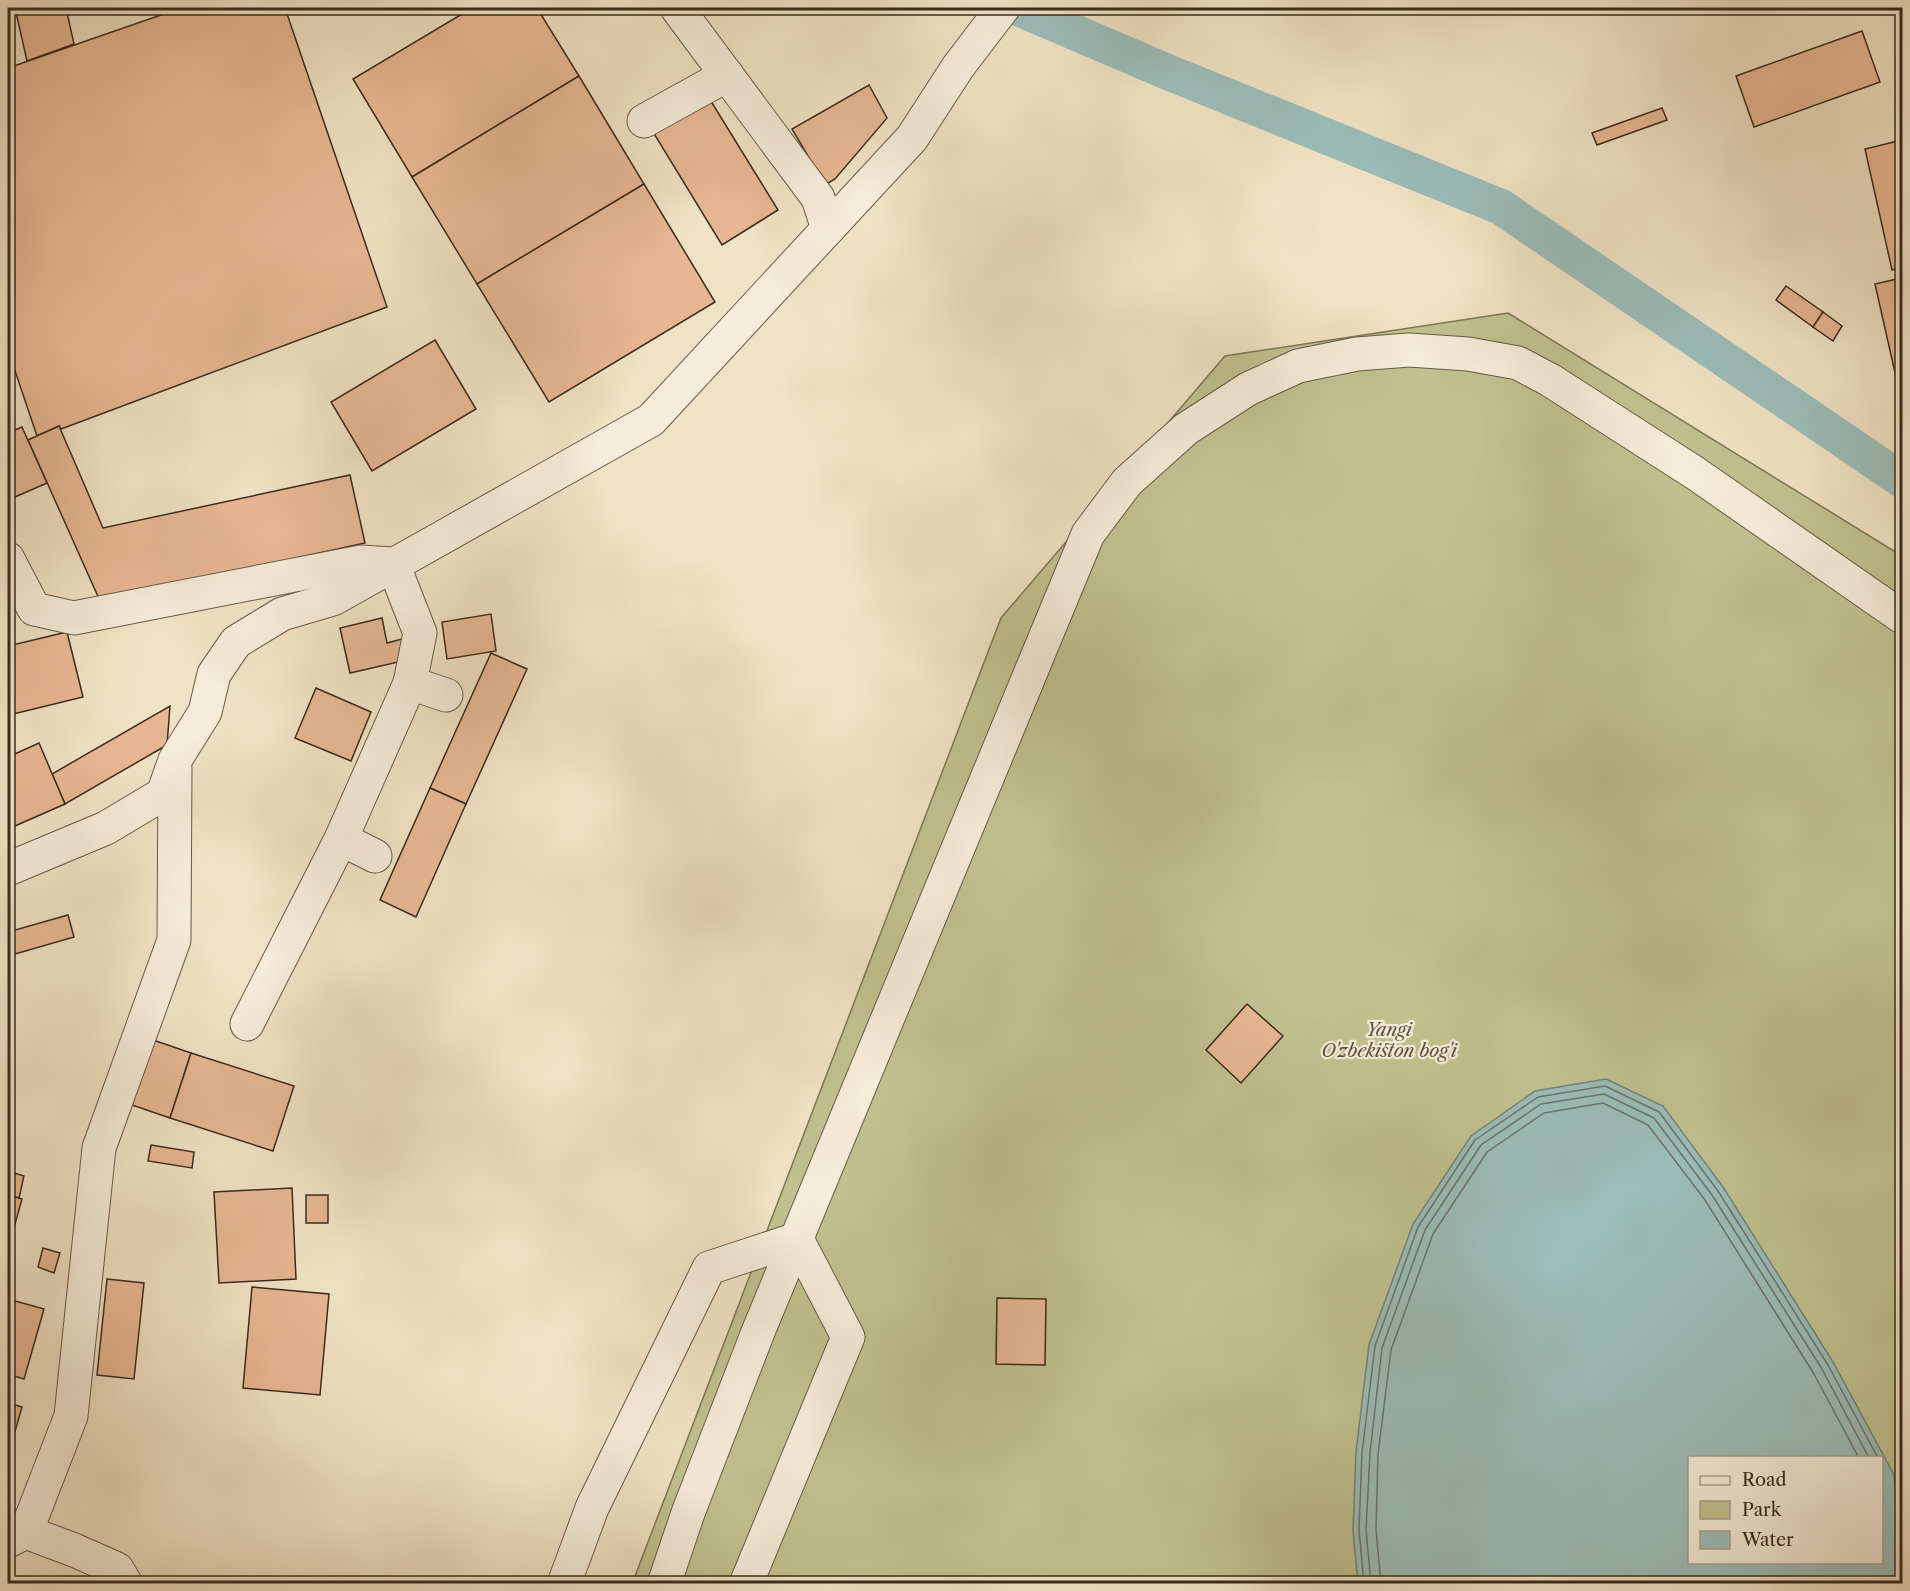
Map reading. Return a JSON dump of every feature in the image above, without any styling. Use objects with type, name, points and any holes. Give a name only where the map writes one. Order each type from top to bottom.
[{"type":"lane","points":[[677,8],[818,198],[828,229]]},
{"type":"lane","points":[[8,869],[106,828],[163,794],[175,760],[205,712],[214,674],[236,642],[282,614],[333,599],[651,420],[912,138],[958,67],[1003,8]]},
{"type":"lane","points":[[644,121],[727,75]]},
{"type":"lane","points":[[664,1584],[688,1513],[733,1396],[1088,534],[1127,482],[1186,429],[1248,389],[1298,366],[1357,354],[1409,350],[1468,354],[1518,363],[1550,380],[1695,473],[1902,617]]},
{"type":"lane","points":[[8,559],[34,609],[74,618],[361,562],[393,564]]},
{"type":"lane","points":[[247,1024],[340,839],[410,683],[420,633],[393,564]]},
{"type":"lane","points":[[410,683],[446,695]]},
{"type":"lane","points":[[126,1584],[117,1569],[74,1550],[17,1536],[70,1416],[99,1148],[174,940],[175,760]]},
{"type":"lane","points":[[340,839],[375,856]]},
{"type":"lane","points":[[564,1584],[592,1508],[708,1268],[797,1239]]},
{"type":"lane","points":[[746,1584],[848,1337],[797,1239]]},
{"type":"green space","name":"Yangi O'zbekiston bog'i","points":[[1508,313],[1902,556],[1902,1583],[632,1584],[1001,618],[1225,356]]},
{"type":"water","points":[[1606,1079],[1663,1106],[1723,1187],[1833,1362],[1893,1473],[1902,1520],[1902,1583],[1358,1583],[1353,1531],[1356,1452],[1369,1345],[1413,1224],[1471,1136],[1535,1091]]},
{"type":"building","points":[[15,8],[66,8],[74,44],[27,61]]},
{"type":"building","points":[[181,8],[285,8],[387,307],[37,436],[8,350],[8,68]]},
{"type":"building","points":[[472,8],[537,8],[579,76],[412,177],[353,79]]},
{"type":"building","points":[[1862,31],[1880,82],[1754,127],[1736,76]]},
{"type":"building","points":[[579,76],[644,184],[477,284],[412,177]]},
{"type":"building","points":[[869,85],[887,118],[835,179],[825,185],[792,129]]},
{"type":"building","points":[[709,98],[778,210],[722,245],[653,132]]},
{"type":"building","points":[[1662,108],[1667,120],[1597,145],[1592,133]]},
{"type":"building","points":[[1898,141],[1902,160],[1902,267],[1892,270],[1865,149]]},
{"type":"building","points":[[644,184],[715,302],[549,402],[477,284]]},
{"type":"building","points":[[1897,279],[1902,305],[1902,389],[1898,386],[1875,284]]},
{"type":"building","points":[[1786,286],[1823,312],[1813,327],[1776,300]]},
{"type":"building","points":[[1823,312],[1842,326],[1833,341],[1813,327]]},
{"type":"building","points":[[435,340],[476,409],[372,471],[331,402]]},
{"type":"building","points":[[59,426],[103,528],[350,475],[365,543],[100,601],[28,440]]},
{"type":"building","points":[[22,427],[47,483],[8,500],[8,433]]},
{"type":"building","points":[[491,614],[496,651],[447,659],[442,622]]},
{"type":"building","points":[[382,618],[387,643],[402,639],[407,660],[350,673],[340,628]]},
{"type":"building","points":[[67,632],[83,697],[9,715],[8,646]]},
{"type":"building","points":[[491,653],[527,669],[466,804],[430,788]]},
{"type":"building","points":[[316,688],[371,712],[351,761],[295,738]]},
{"type":"building","points":[[170,706],[167,745],[65,804],[52,774]]},
{"type":"building","points":[[39,743],[65,804],[8,829],[8,757]]},
{"type":"building","points":[[430,788],[466,804],[416,917],[380,900]]},
{"type":"building","points":[[68,915],[74,937],[8,956],[8,932]]},
{"type":"building","points":[[1247,1004],[1283,1036],[1241,1083],[1206,1050]]},
{"type":"building","points":[[153,1040],[191,1053],[170,1118],[132,1105]]},
{"type":"building","points":[[191,1053],[294,1086],[273,1151],[170,1118]]},
{"type":"building","points":[[151,1145],[194,1152],[192,1168],[148,1161]]},
{"type":"building","points":[[8,1171],[24,1176],[19,1198],[8,1195]]},
{"type":"building","points":[[292,1188],[296,1279],[219,1283],[214,1192]]},
{"type":"building","points":[[8,1195],[22,1199],[12,1235],[8,1233]]},
{"type":"building","points":[[306,1195],[328,1195],[328,1223],[306,1223]]},
{"type":"building","points":[[43,1248],[60,1253],[54,1273],[38,1267]]},
{"type":"building","points":[[107,1279],[144,1283],[134,1379],[97,1375]]},
{"type":"building","points":[[252,1287],[329,1294],[320,1395],[243,1388]]},
{"type":"building","points":[[997,1298],[1046,1299],[1045,1365],[996,1364]]},
{"type":"building","points":[[8,1299],[44,1309],[24,1379],[8,1374]]},
{"type":"building","points":[[8,1403],[22,1407],[9,1452],[8,1451]]},
{"type":"waterway","points":[[1018,8],[1170,73],[1501,207],[1902,480]]}]
